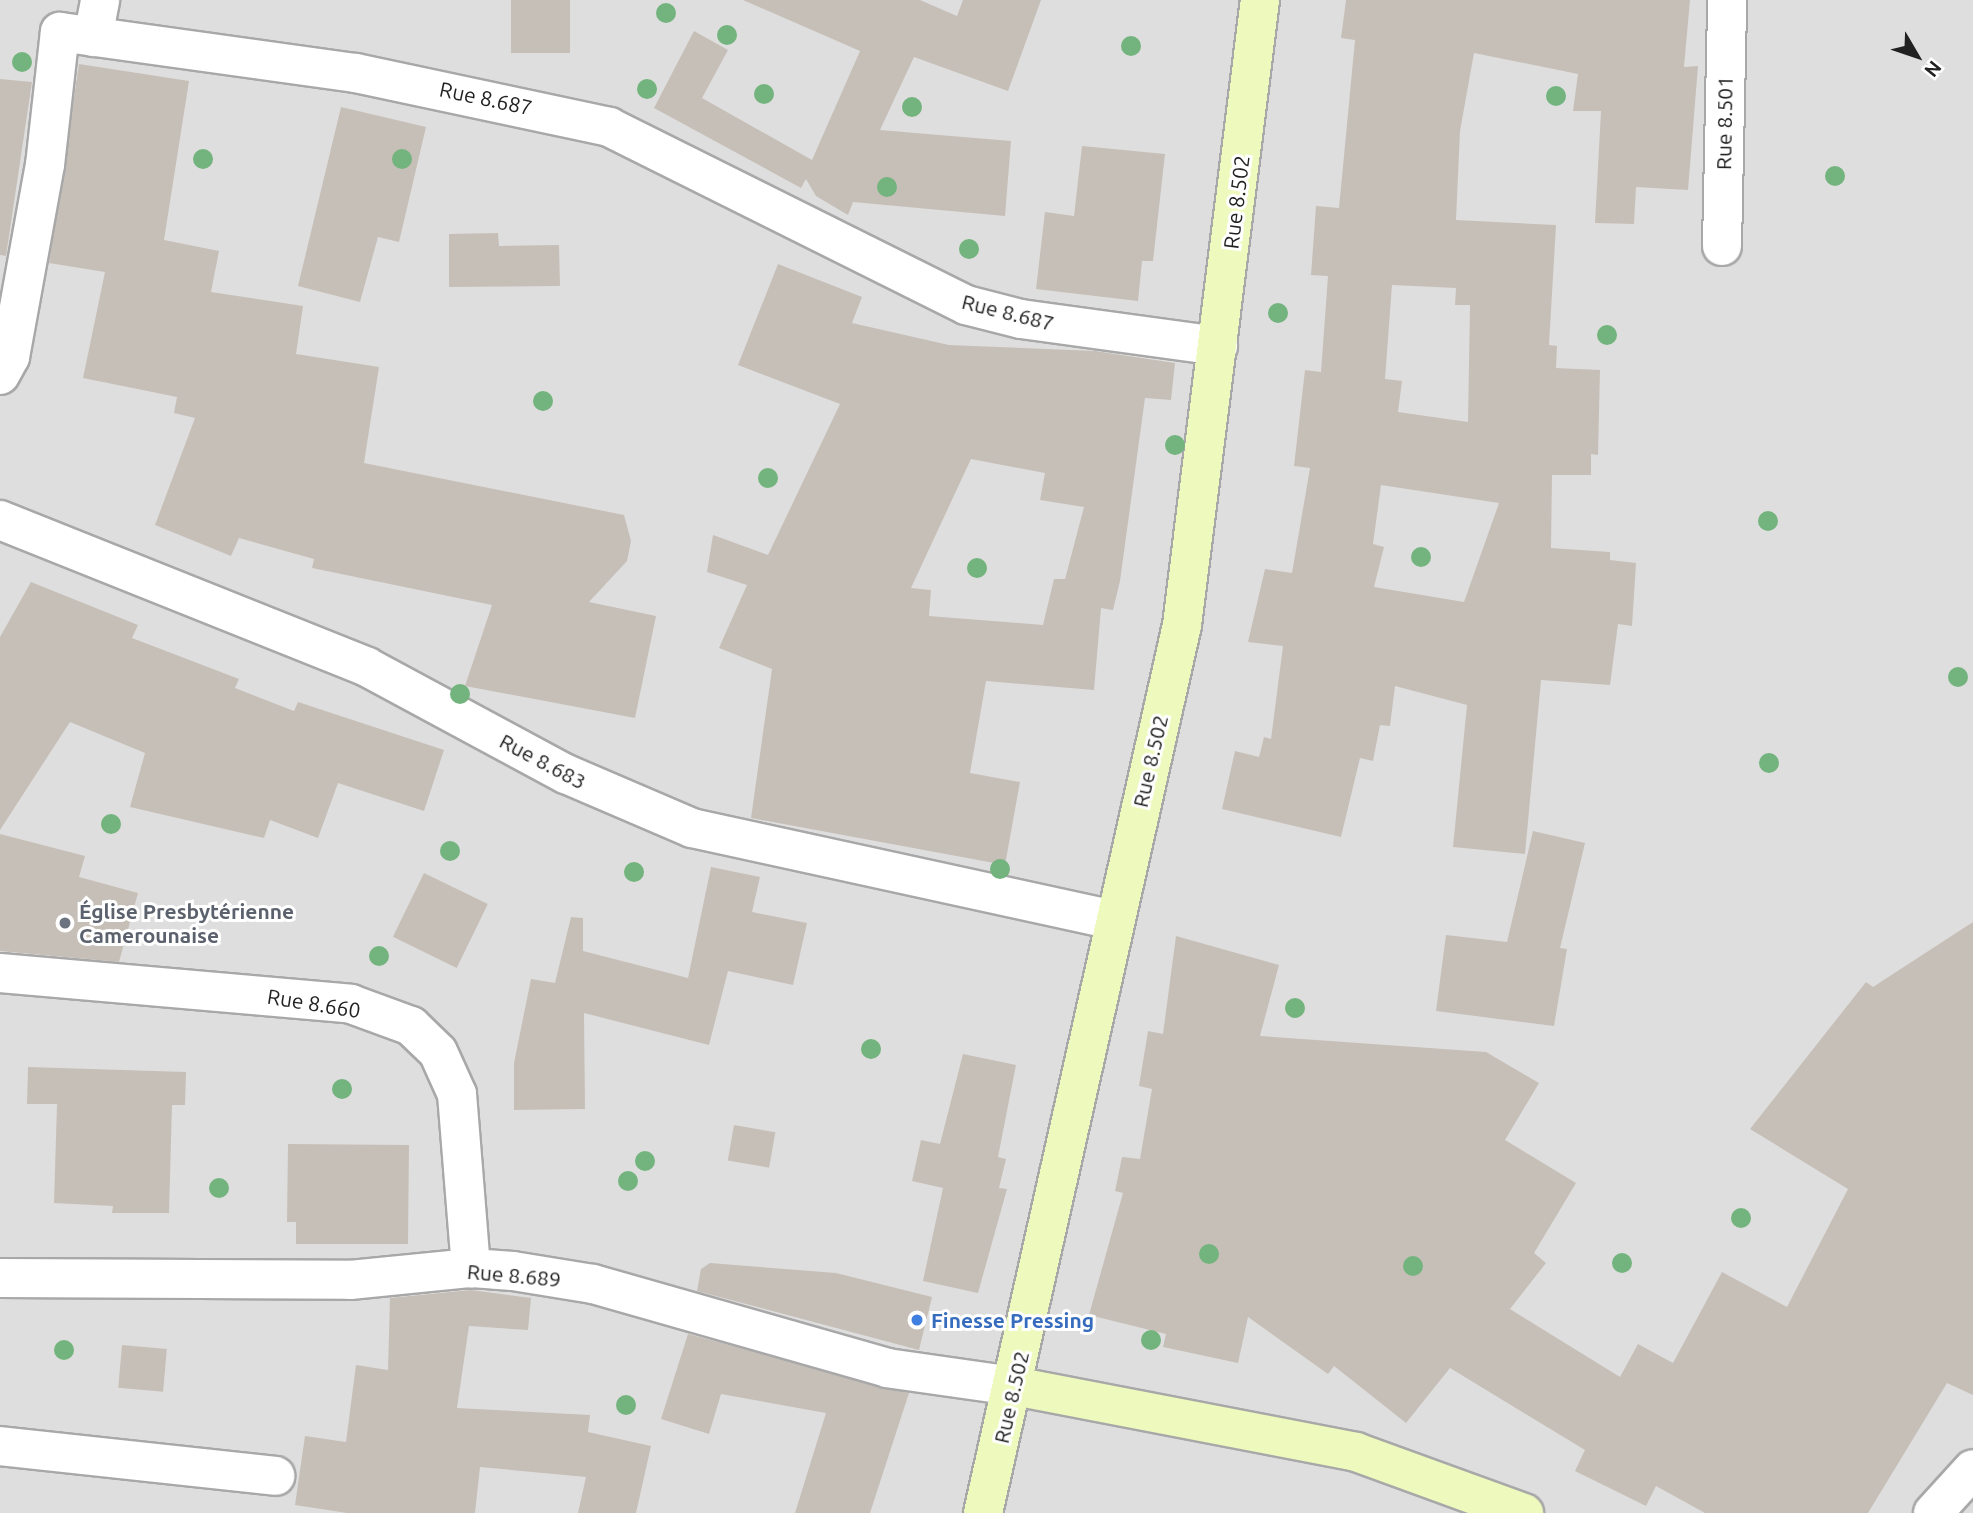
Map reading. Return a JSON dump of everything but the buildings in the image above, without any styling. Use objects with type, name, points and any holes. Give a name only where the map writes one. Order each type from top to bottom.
[{"type":"main road","name":"Rue 8.502","points":[[983,1513],[1014,1386],[1114,920],[1182,625],[1260,0]]},
{"type":"main road","points":[[1014,1386],[1356,1452],[1524,1513]]},
{"type":"street","points":[[93,37],[100,0]]},
{"type":"street","name":"Rue 8.501","points":[[1722,246],[1727,0]]},
{"type":"street","name":"Rue 8.687","points":[[0,375],[10,357],[45,165],[60,32],[356,73],[609,127],[967,305],[1021,319],[1218,346]]},
{"type":"street","name":"Rue 8.683","points":[[0,520],[368,667],[566,774],[692,828],[1114,920]]},
{"type":"street","name":"Rue 8.660","points":[[0,973],[339,1003],[411,1026],[438,1052],[457,1094],[471,1268]]},
{"type":"street","name":"Rue 8.689","points":[[0,1278],[351,1280],[471,1268],[593,1284],[887,1368],[1014,1386]]},
{"type":"street","points":[[0,1446],[275,1476]]},
{"type":"street","points":[[1933,1513],[1973,1469]]},
{"type":"shaded area","points":[[0,0],[1973,0],[1973,1513],[0,1513]]},
{"type":"place","name":"Église Presbytérienne Camerounaise","points":[[65,923]]},
{"type":"place","name":"Finesse Pressing","points":[[917,1320]]}]
